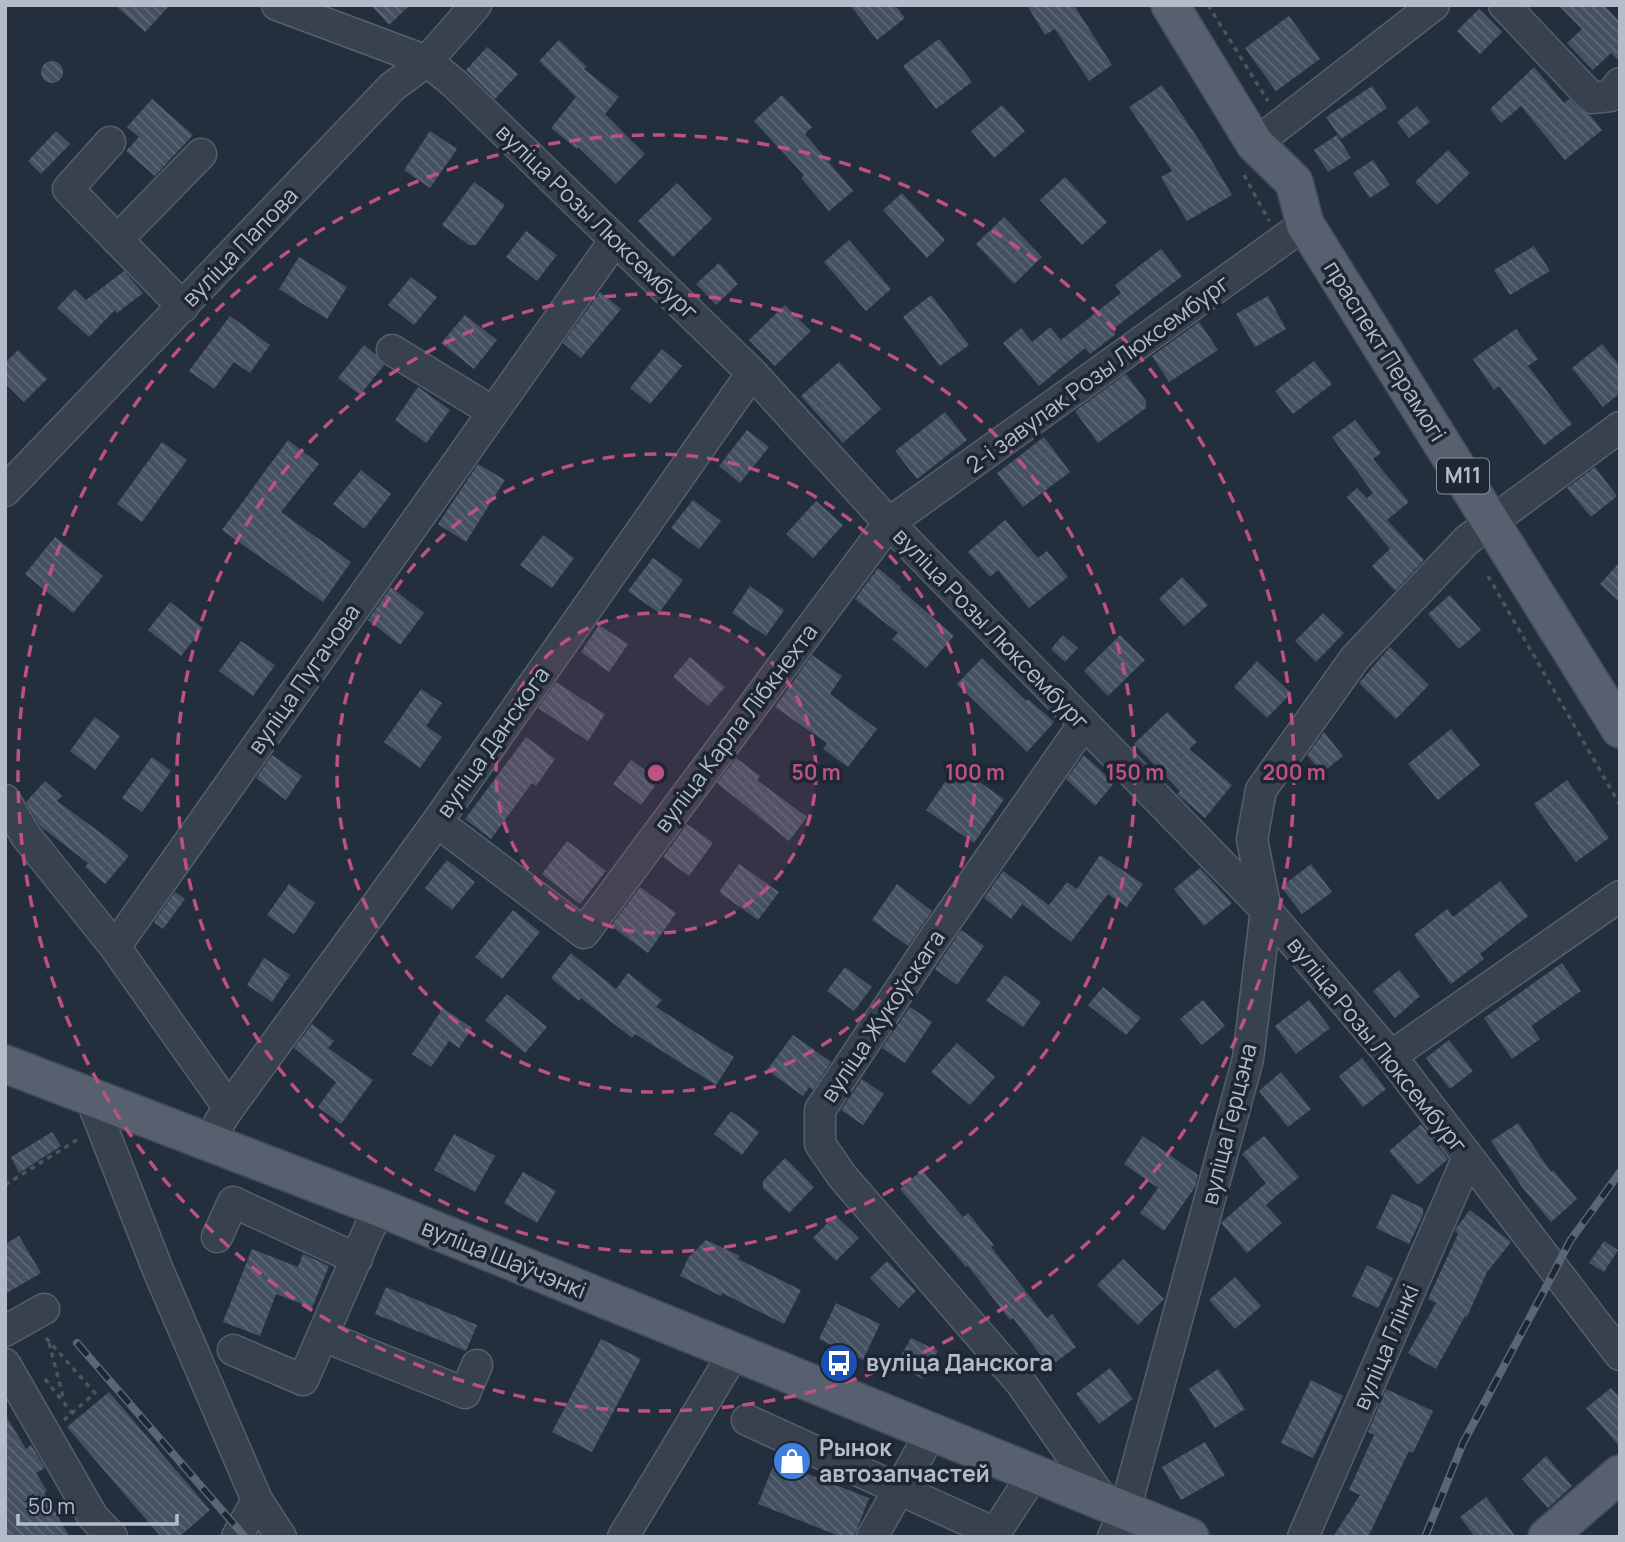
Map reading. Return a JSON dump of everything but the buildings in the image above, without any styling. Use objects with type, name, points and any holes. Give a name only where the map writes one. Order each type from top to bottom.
[{"type":"main road","name":"праспект Перамогі","points":[[1170,5],[1269,134],[1294,182],[1305,224],[1620,729]]},
{"type":"main road","name":"вуліца Шаўчэнкі","points":[[5,1064],[97,1111],[208,1142],[383,1209],[1033,1475],[1115,1517],[1190,1537]]},
{"type":"main road","points":[[1547,1537],[1620,1474]]},
{"type":"street","name":"вуліца Розы Люксембург","points":[[277,5],[426,61],[455,84],[752,373],[889,523],[1266,910],[1391,1056],[1620,1355]]},
{"type":"street","name":"вуліца Папова","points":[[5,491],[393,87],[426,61],[476,5]]},
{"type":"street","points":[[1269,134],[1434,5]]},
{"type":"street","points":[[1504,5],[1592,98],[1615,90]]},
{"type":"street","points":[[110,142],[68,190],[183,307]]},
{"type":"street","points":[[117,240],[201,154]]},
{"type":"street","name":"2-і завулак Розы Люксембург","points":[[889,523],[1305,224]]},
{"type":"street","name":"вуліца Пугачова","points":[[115,947],[615,240]]},
{"type":"street","points":[[392,350],[493,412]]},
{"type":"street","name":"вуліца Данскога","points":[[229,1108],[437,822],[752,373]]},
{"type":"street","name":"вуліца Герцэна","points":[[1115,1517],[1248,1059],[1266,910],[1252,839],[1261,790],[1355,658],[1467,540],[1620,427]]},
{"type":"street","name":"вуліца Карла Лібкнехта","points":[[437,822],[584,933],[889,523]]},
{"type":"street","name":"вуліца Жукоўскага","points":[[1083,725],[931,943],[820,1110],[820,1144],[842,1176],[1021,1383],[1115,1517]]},
{"type":"street","points":[[5,800],[26,836],[115,947],[229,1108],[208,1142]]},
{"type":"street","points":[[1391,1056],[1620,896]]},
{"type":"street","points":[[97,1111],[158,1270],[257,1500],[281,1537]]},
{"type":"street","name":"вуліца Глінкі","points":[[1303,1537],[1468,1157]]},
{"type":"street","points":[[217,1237],[233,1202],[357,1259]]},
{"type":"street","points":[[233,1350],[303,1380],[370,1227],[383,1209]]},
{"type":"street","points":[[323,1336],[465,1393],[477,1365]]},
{"type":"street","points":[[623,1537],[734,1353]]},
{"type":"street","points":[[5,1364],[93,1517],[111,1537]]},
{"type":"street","points":[[747,1420],[995,1532],[1033,1475]]},
{"type":"street","points":[[872,1537],[931,1433]]},
{"type":"street","points":[[237,1537],[257,1500]]},
{"type":"path","points":[[1208,5],[1269,134]]},
{"type":"path","points":[[5,1185],[97,1111]]},
{"type":"path","points":[[26,1319],[95,1392],[47,1436]]},
{"type":"path","points":[[49,1341],[65,1404]]},
{"type":"railway","points":[[1425,1537],[1463,1443],[1570,1241],[1620,1172]]},
{"type":"railway","points":[[77,1343],[245,1537]]},
{"type":"place","name":"вуліца Данскога","points":[[839,1363]]},
{"type":"place","name":"Рынок автозапчастей","points":[[792,1461]]}]
